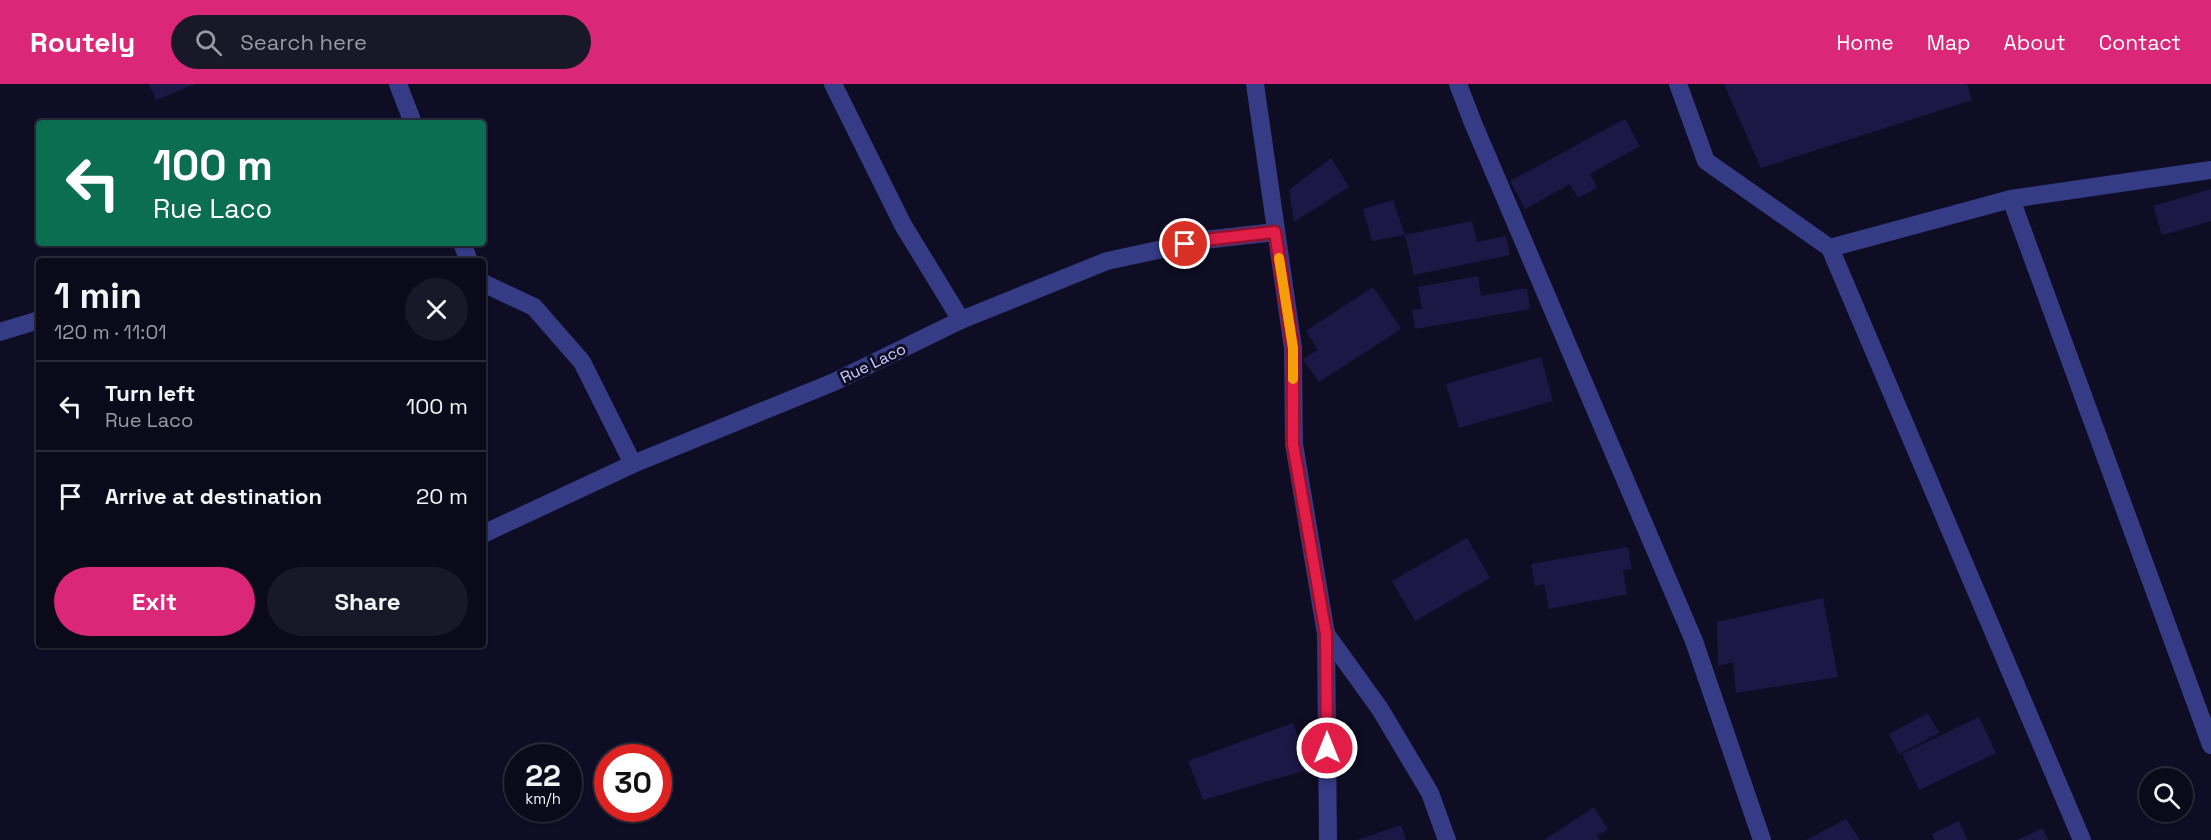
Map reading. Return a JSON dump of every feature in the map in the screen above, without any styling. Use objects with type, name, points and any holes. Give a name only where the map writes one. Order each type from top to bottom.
[{"type":"street","points":[[398,84],[412,120]]},
{"type":"street","points":[[833,84],[903,225],[960,320]]},
{"type":"street","points":[[1255,84],[1293,348],[1293,444],[1326,634],[1328,840]]},
{"type":"street","points":[[1458,84],[1694,641],[1762,840]]},
{"type":"street","points":[[1677,84],[1706,161],[1830,248],[2082,840]]},
{"type":"street","points":[[1830,248],[2011,199],[2211,170]]},
{"type":"street","points":[[2011,199],[2211,745]]},
{"type":"street","name":"Rue Laco","points":[[486,533],[633,464],[834,382],[960,320],[1107,261],[1204,240],[1275,232]]},
{"type":"street","points":[[486,284],[534,308],[582,362],[633,464]]},
{"type":"street","points":[[0,332],[36,321]]},
{"type":"street","points":[[1326,634],[1380,709],[1430,793],[1447,840]]},
{"type":"building","points":[[149,84],[195,84],[156,100]]},
{"type":"building","points":[[1724,84],[1967,84],[1972,100],[1761,168]]},
{"type":"building","points":[[1625,119],[1640,146],[1590,174],[1597,188],[1578,198],[1570,184],[1525,209],[1510,181]]},
{"type":"building","points":[[1331,158],[1349,187],[1294,222],[1289,190]]},
{"type":"building","points":[[2211,189],[2211,221],[2162,235],[2153,206]]},
{"type":"building","points":[[1393,200],[1405,235],[1372,241],[1363,209]]},
{"type":"building","points":[[1472,221],[1477,242],[1506,236],[1510,255],[1414,275],[1405,235]]},
{"type":"building","points":[[1478,276],[1481,296],[1527,288],[1530,309],[1415,329],[1412,310],[1422,309],[1418,287]]},
{"type":"building","points":[[1373,287],[1401,329],[1319,382],[1303,359],[1318,350],[1306,331]]},
{"type":"building","points":[[1541,357],[1553,401],[1459,428],[1446,384]]},
{"type":"building","points":[[1467,538],[1490,578],[1415,621],[1392,581]]},
{"type":"building","points":[[1628,547],[1632,569],[1623,570],[1627,594],[1549,609],[1544,584],[1535,586],[1531,564]]},
{"type":"building","points":[[1823,598],[1838,677],[1736,693],[1733,662],[1718,666],[1717,622]]},
{"type":"building","points":[[1928,713],[1939,733],[1899,754],[1889,734]]},
{"type":"building","points":[[1979,717],[1996,753],[1919,790],[1902,754]]},
{"type":"building","points":[[1293,723],[1310,769],[1203,800],[1188,761]]},
{"type":"building","points":[[1594,807],[1608,829],[1597,836],[1600,840],[1544,840]]},
{"type":"building","points":[[1846,819],[1860,840],[1806,840]]},
{"type":"building","points":[[1959,821],[1967,840],[1935,840],[1932,834]]},
{"type":"building","points":[[1401,825],[1406,840],[1357,840]]},
{"type":"building","points":[[2043,828],[2048,840],[2017,840]]},
{"type":"slow traffic","points":[[1279,258],[1293,348],[1293,379]]},
{"type":"route","points":[[1185,244],[1275,232],[1293,348],[1293,444],[1326,634],[1327,748]]}]
